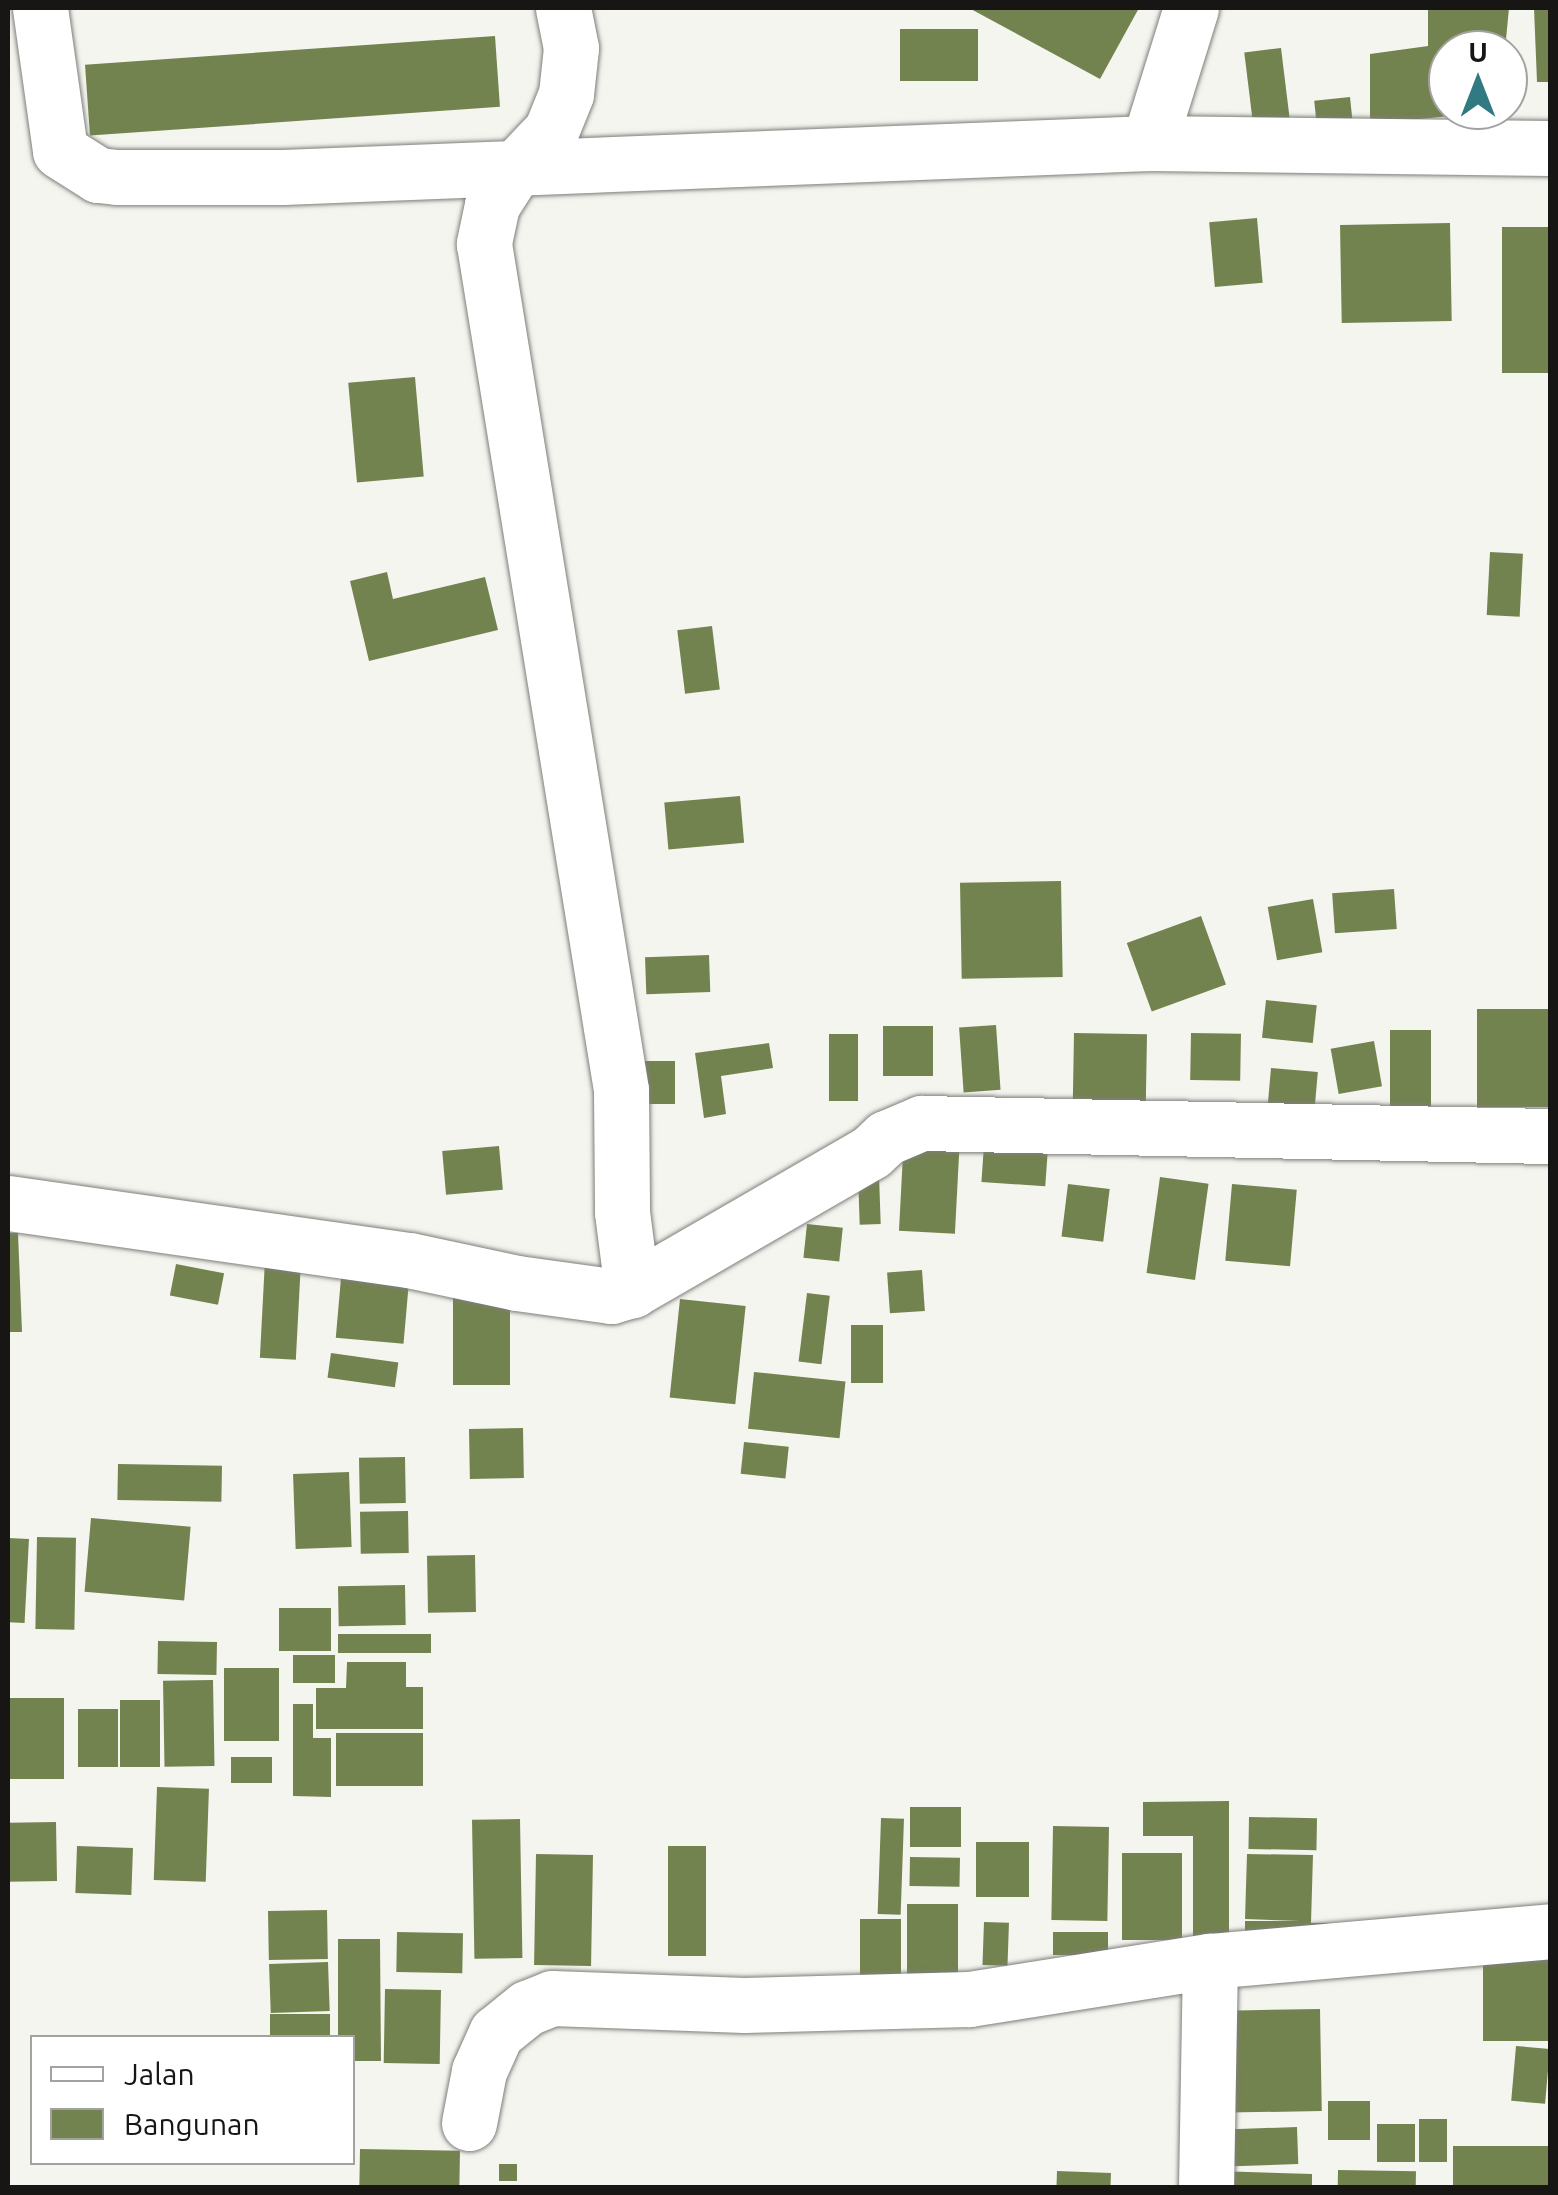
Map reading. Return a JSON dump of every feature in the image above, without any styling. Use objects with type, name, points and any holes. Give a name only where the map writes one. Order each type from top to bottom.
[{"type":"street","points":[[40,8],[55,138],[60,151],[98,175],[283,177],[1150,143],[1550,148]]},
{"type":"street","points":[[563,8],[571,48],[566,94],[551,131],[516,169],[492,205],[484,244],[621,1090],[622,1212],[632,1290]]},
{"type":"street","points":[[1150,143],[1191,8]]},
{"type":"street","points":[[8,1203],[409,1260],[517,1283],[611,1296],[632,1290],[871,1152],[886,1138],[922,1123],[1550,1136]]},
{"type":"street","points":[[468,2123],[479,2072],[496,2034],[527,2008],[552,1998],[744,2005],[969,1999],[1210,1961],[1550,1931]]},
{"type":"street","points":[[1206,2188],[1210,1961]]},
{"type":"building","points":[[969,8],[1139,8],[1100,79]]},
{"type":"building","points":[[1428,8],[1509,8],[1507,30],[1428,30]]},
{"type":"building","points":[[1534,8],[1550,8],[1550,82],[1537,82]]},
{"type":"building","points":[[900,29],[978,29],[978,81],[900,81]]},
{"type":"building","points":[[495,36],[500,107],[90,135],[85,65]]},
{"type":"building","points":[[1428,46],[1428,118],[1370,124],[1370,54]]},
{"type":"building","points":[[1281,48],[1291,126],[1254,131],[1244,53]]},
{"type":"building","points":[[1350,97],[1354,133],[1318,137],[1314,101]]},
{"type":"building","points":[[1257,218],[1263,283],[1215,287],[1209,222]]},
{"type":"building","points":[[1450,223],[1452,321],[1342,323],[1340,225]]},
{"type":"building","points":[[1502,227],[1550,227],[1550,373],[1502,373]]},
{"type":"building","points":[[415,377],[424,477],[357,482],[348,383]]},
{"type":"building","points":[[1490,552],[1523,554],[1520,617],[1487,615]]},
{"type":"building","points":[[387,572],[393,599],[485,577],[498,630],[369,661],[350,581]]},
{"type":"building","points":[[712,626],[720,690],[685,694],[677,630]]},
{"type":"building","points":[[740,796],[744,843],[668,849],[664,803]]},
{"type":"building","points":[[1061,881],[1063,977],[962,979],[960,883]]},
{"type":"building","points":[[1394,889],[1397,929],[1335,933],[1332,893]]},
{"type":"building","points":[[1313,899],[1322,952],[1277,960],[1268,907]]},
{"type":"building","points":[[1201,916],[1226,985],[1152,1012],[1127,943]]},
{"type":"building","points":[[709,955],[710,992],[646,994],[645,957]]},
{"type":"building","points":[[1266,1000],[1317,1005],[1313,1043],[1262,1038]]},
{"type":"building","points":[[1477,1009],[1550,1009],[1550,1107],[1477,1107]]},
{"type":"building","points":[[996,1025],[1001,1090],[964,1092],[959,1028]]},
{"type":"building","points":[[883,1026],[933,1026],[933,1076],[883,1076]]},
{"type":"building","points":[[1390,1030],[1431,1030],[1431,1106],[1390,1106]]},
{"type":"building","points":[[1074,1033],[1147,1034],[1146,1102],[1073,1101]]},
{"type":"building","points":[[1191,1033],[1241,1034],[1240,1081],[1190,1080]]},
{"type":"building","points":[[829,1034],[858,1034],[858,1101],[829,1101]]},
{"type":"building","points":[[1374,1041],[1382,1086],[1339,1094],[1331,1049]]},
{"type":"building","points":[[769,1043],[773,1068],[721,1076],[726,1114],[704,1118],[695,1053]]},
{"type":"building","points":[[637,1061],[675,1061],[675,1104],[637,1104]]},
{"type":"building","points":[[1271,1068],[1318,1072],[1314,1112],[1268,1108]]},
{"type":"building","points":[[904,1135],[960,1138],[955,1234],[899,1231]]},
{"type":"building","points":[[984,1145],[1048,1149],[1045,1186],[981,1182]]},
{"type":"building","points":[[499,1146],[503,1190],[446,1195],[442,1151]]},
{"type":"building","points":[[879,1175],[881,1224],[860,1225],[858,1176]]},
{"type":"building","points":[[1160,1177],[1209,1184],[1195,1280],[1147,1273]]},
{"type":"building","points":[[1068,1184],[1110,1189],[1103,1242],[1062,1237]]},
{"type":"building","points":[[1232,1184],[1297,1190],[1290,1266],[1225,1261]]},
{"type":"building","points":[[807,1224],[843,1228],[839,1262],[803,1258]]},
{"type":"building","points":[[8,1233],[18,1233],[22,1332],[8,1332]]},
{"type":"building","points":[[265,1260],[301,1262],[296,1360],[260,1358]]},
{"type":"building","points":[[176,1264],[224,1273],[218,1305],[170,1295]]},
{"type":"building","points":[[922,1270],[925,1311],[890,1313],[887,1272]]},
{"type":"building","points":[[341,1278],[409,1284],[404,1344],[336,1338]]},
{"type":"building","points":[[807,1293],[830,1296],[821,1364],[799,1361]]},
{"type":"building","points":[[453,1296],[510,1296],[510,1385],[453,1385]]},
{"type":"building","points":[[680,1299],[746,1306],[735,1404],[670,1397]]},
{"type":"building","points":[[851,1325],[883,1325],[883,1383],[851,1383]]},
{"type":"building","points":[[331,1353],[398,1362],[395,1387],[328,1378]]},
{"type":"building","points":[[754,1372],[845,1382],[840,1438],[748,1429]]},
{"type":"building","points":[[523,1428],[524,1478],[470,1479],[469,1429]]},
{"type":"building","points":[[744,1442],[789,1447],[785,1479],[741,1474]]},
{"type":"building","points":[[405,1457],[406,1503],[360,1504],[359,1458]]},
{"type":"building","points":[[118,1464],[222,1466],[221,1502],[117,1500]]},
{"type":"building","points":[[349,1472],[352,1547],[296,1549],[293,1474]]},
{"type":"building","points":[[408,1511],[409,1553],[361,1554],[360,1512]]},
{"type":"building","points":[[91,1518],[191,1527],[184,1600],[85,1592]]},
{"type":"building","points":[[37,1537],[76,1538],[74,1630],[35,1629]]},
{"type":"building","points":[[8,1538],[29,1539],[25,1623],[8,1622]]},
{"type":"building","points":[[475,1555],[476,1612],[428,1613],[427,1556]]},
{"type":"building","points":[[405,1585],[406,1625],[339,1626],[338,1586]]},
{"type":"building","points":[[279,1608],[331,1608],[331,1651],[279,1651]]},
{"type":"building","points":[[338,1634],[431,1634],[431,1653],[338,1653]]},
{"type":"building","points":[[158,1641],[217,1642],[216,1675],[157,1674]]},
{"type":"building","points":[[293,1655],[335,1655],[335,1683],[293,1683]]},
{"type":"building","points":[[347,1662],[406,1662],[406,1687],[423,1687],[423,1729],[316,1729],[316,1688],[346,1688]]},
{"type":"building","points":[[224,1668],[279,1668],[279,1741],[224,1741]]},
{"type":"building","points":[[213,1680],[215,1766],[165,1767],[163,1681]]},
{"type":"building","points":[[8,1698],[64,1698],[64,1779],[8,1779]]},
{"type":"building","points":[[120,1700],[160,1700],[160,1767],[120,1767]]},
{"type":"building","points":[[293,1704],[313,1704],[313,1738],[331,1738],[331,1797],[293,1796]]},
{"type":"building","points":[[78,1709],[118,1709],[118,1767],[78,1767]]},
{"type":"building","points":[[336,1733],[423,1733],[423,1786],[336,1786]]},
{"type":"building","points":[[231,1757],[272,1757],[272,1783],[231,1783]]},
{"type":"building","points":[[157,1787],[209,1789],[206,1882],[154,1880]]},
{"type":"building","points":[[1229,1801],[1229,1939],[1193,1939],[1193,1836],[1143,1836],[1143,1802]]},
{"type":"building","points":[[910,1807],[961,1807],[961,1847],[910,1847]]},
{"type":"building","points":[[1249,1817],[1317,1818],[1316,1850],[1248,1849]]},
{"type":"building","points":[[881,1818],[904,1819],[901,1915],[878,1914]]},
{"type":"building","points":[[520,1819],[522,1958],[474,1959],[472,1820]]},
{"type":"building","points":[[56,1822],[57,1881],[9,1882],[8,1823]]},
{"type":"building","points":[[1053,1826],[1109,1827],[1107,1921],[1051,1920]]},
{"type":"building","points":[[976,1842],[1029,1842],[1029,1897],[976,1897]]},
{"type":"building","points":[[77,1846],[133,1848],[131,1895],[75,1893]]},
{"type":"building","points":[[668,1846],[706,1846],[706,1956],[668,1956]]},
{"type":"building","points":[[1122,1853],[1182,1853],[1182,1940],[1122,1940]]},
{"type":"building","points":[[536,1854],[593,1855],[591,1966],[534,1965]]},
{"type":"building","points":[[1247,1854],[1313,1855],[1311,1923],[1331,1923],[1245,1941],[1245,1921],[1300,1921],[1245,1919]]},
{"type":"building","points":[[910,1857],[960,1858],[959,1887],[909,1886]]},
{"type":"building","points":[[907,1904],[958,1904],[958,1992],[907,1992]]},
{"type":"building","points":[[327,1910],[328,1959],[269,1960],[268,1911]]},
{"type":"building","points":[[860,1919],[901,1919],[901,1995],[860,1995]]},
{"type":"building","points":[[984,1922],[1009,1923],[1007,1966],[982,1965]]},
{"type":"building","points":[[397,1932],[463,1933],[462,1973],[396,1972]]},
{"type":"building","points":[[1053,1932],[1108,1932],[1108,1955],[1053,1955]]},
{"type":"building","points":[[338,1939],[380,1939],[381,2061],[355,2061],[355,2035],[338,2035]]},
{"type":"building","points":[[1483,1945],[1550,1945],[1550,2041],[1483,2041]]},
{"type":"building","points":[[328,1962],[330,2011],[271,2013],[269,1964]]},
{"type":"building","points":[[385,1989],[441,1990],[440,2064],[384,2063]]},
{"type":"building","points":[[1320,2009],[1322,2111],[1228,2113],[1226,2011]]},
{"type":"building","points":[[270,2014],[330,2014],[330,2035],[270,2035]]},
{"type":"building","points":[[1516,2046],[1550,2049],[1545,2104],[1511,2101]]},
{"type":"building","points":[[1328,2101],[1370,2101],[1370,2140],[1328,2140]]},
{"type":"building","points":[[1419,2119],[1447,2119],[1447,2162],[1419,2162]]},
{"type":"building","points":[[1377,2124],[1415,2124],[1415,2162],[1377,2162]]},
{"type":"building","points":[[1297,2127],[1298,2164],[1226,2166],[1225,2130]]},
{"type":"building","points":[[1453,2146],[1550,2146],[1550,2188],[1453,2188]]},
{"type":"building","points":[[360,2149],[460,2151],[459,2188],[359,2188]]},
{"type":"building","points":[[499,2164],[517,2164],[517,2181],[499,2181]]},
{"type":"building","points":[[1338,2170],[1416,2171],[1416,2188],[1338,2188]]},
{"type":"building","points":[[1057,2171],[1111,2173],[1110,2188],[1056,2188]]},
{"type":"building","points":[[1215,2171],[1312,2174],[1312,2188],[1214,2188]]}]
